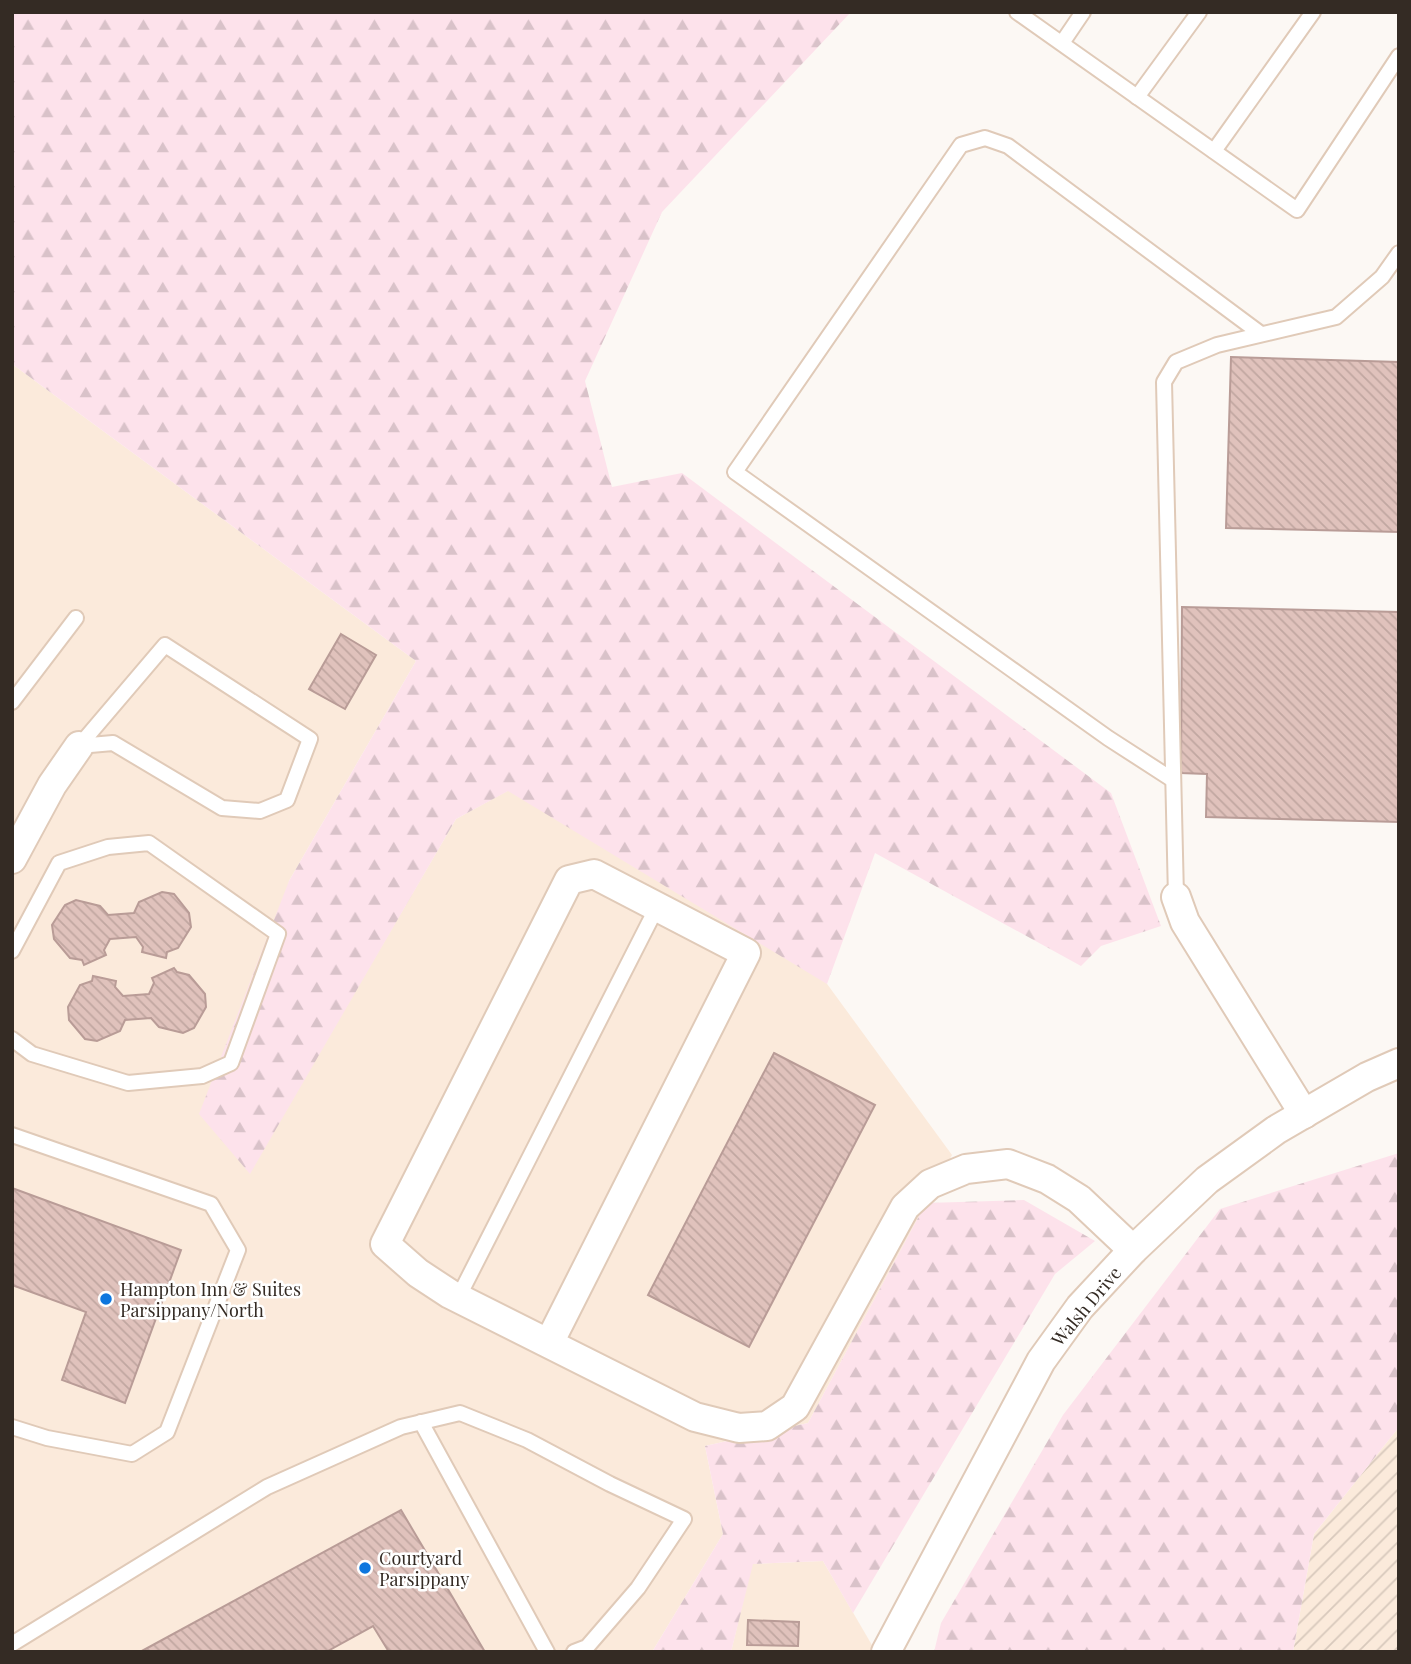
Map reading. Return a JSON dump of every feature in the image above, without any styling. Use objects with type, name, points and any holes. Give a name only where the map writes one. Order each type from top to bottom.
[{"type":"street","points":[[12,859],[52,785],[79,746]]},
{"type":"street","points":[[549,1343],[746,953],[594,874],[569,880],[385,1244],[418,1273],[458,1298],[695,1417],[739,1428],[768,1426],[794,1407],[905,1207],[930,1184],[966,1170],[1008,1164],[1047,1179],[1079,1199],[1133,1250]]},
{"type":"street","points":[[1176,897],[1185,922],[1304,1114]]},
{"type":"street","name":"Walsh Drive","points":[[886,1652],[1041,1361],[1080,1307],[1133,1250],[1207,1181],[1276,1130],[1367,1077],[1399,1063]]},
{"type":"lane","points":[[1017,12],[1297,209],[1399,56]]},
{"type":"lane","points":[[1062,43],[1083,12]]},
{"type":"lane","points":[[1137,97],[1199,12]]},
{"type":"lane","points":[[1214,151],[1313,12]]},
{"type":"lane","points":[[1173,780],[1108,738],[735,472],[961,145],[985,138],[1008,146],[1261,334]]},
{"type":"lane","points":[[1176,897],[1164,382],[1176,362],[1217,345],[1336,317],[1382,277],[1399,253]]},
{"type":"lane","points":[[12,702],[76,618]]},
{"type":"lane","points":[[165,645],[310,739],[288,800],[260,811],[222,808],[113,743],[79,746],[165,645]]},
{"type":"lane","points":[[12,951],[59,863],[108,846],[149,843],[278,934],[231,1063],[202,1076],[128,1083],[32,1054],[12,1039]]},
{"type":"lane","points":[[458,1298],[657,907]]},
{"type":"lane","points":[[12,1135],[211,1204],[238,1250],[167,1432],[132,1454],[47,1438],[12,1427]]},
{"type":"lane","points":[[12,1644],[267,1487],[401,1427],[460,1413],[527,1440],[684,1519],[638,1588],[587,1647],[574,1652]]},
{"type":"lane","points":[[421,1422],[547,1652]]},
{"type":"shaded area","points":[[12,364],[416,661],[289,881],[249,1173],[456,819],[635,721],[952,1155],[808,1423],[705,1446],[723,1534],[652,1652],[12,1652]]},
{"type":"shaded area","points":[[1399,1427],[1399,1652],[1293,1652],[1314,1534]]},
{"type":"shaded area","points":[[823,1561],[876,1652],[731,1652],[752,1564]]},
{"type":"green space","points":[[12,12],[851,12],[662,212],[585,381],[612,487],[682,473],[1111,793],[1161,926],[1101,946],[1081,966],[875,853],[827,984],[508,791],[456,819],[250,1174],[199,1114],[289,881],[416,661],[12,364]]},
{"type":"green space","points":[[1399,1153],[1399,1427],[1314,1534],[1293,1652],[934,1652],[941,1623],[1063,1415],[1220,1209]]},
{"type":"green space","points":[[1024,1200],[1095,1241],[1055,1274],[853,1613],[823,1561],[753,1564],[731,1652],[652,1652],[723,1534],[705,1446],[808,1423],[926,1203]]},
{"type":"building","points":[[1231,357],[1399,362],[1399,532],[1226,528]]},
{"type":"building","points":[[1182,607],[1399,612],[1399,822],[1206,817],[1207,774],[1181,773]]},
{"type":"building","points":[[341,634],[376,655],[345,709],[309,689]]},
{"type":"building","points":[[162,892],[174,894],[189,913],[191,927],[178,948],[167,952],[166,958],[142,952],[143,947],[136,937],[110,939],[104,950],[106,955],[84,965],[82,960],[70,958],[54,939],[52,925],[65,905],[76,900],[100,906],[108,915],[134,913],[139,902]]},
{"type":"building","points":[[174,968],[177,972],[189,975],[205,994],[206,1007],[194,1028],[183,1033],[159,1027],[151,1018],[125,1020],[120,1031],[97,1041],[85,1039],[69,1020],[68,1007],[80,985],[92,981],[93,976],[116,981],[115,987],[123,996],[149,994],[154,983],[152,978]]},
{"type":"building","points":[[774,1053],[875,1105],[749,1347],[648,1295]]},
{"type":"building","name":"Hampton Inn & Suites Parsippany/North","points":[[12,1188],[181,1250],[125,1403],[62,1380],[86,1312],[12,1285]]},
{"type":"building","name":"Courtyard Parsippany","points":[[401,1510],[485,1652],[389,1652],[373,1626],[326,1652],[140,1652]]},
{"type":"building","points":[[748,1620],[799,1622],[798,1646],[747,1645]]},
{"type":"place","name":"Hampton Inn & Suites Parsippany/North","points":[[106,1299]]},
{"type":"place","name":"Courtyard Parsippany","points":[[365,1568]]}]
